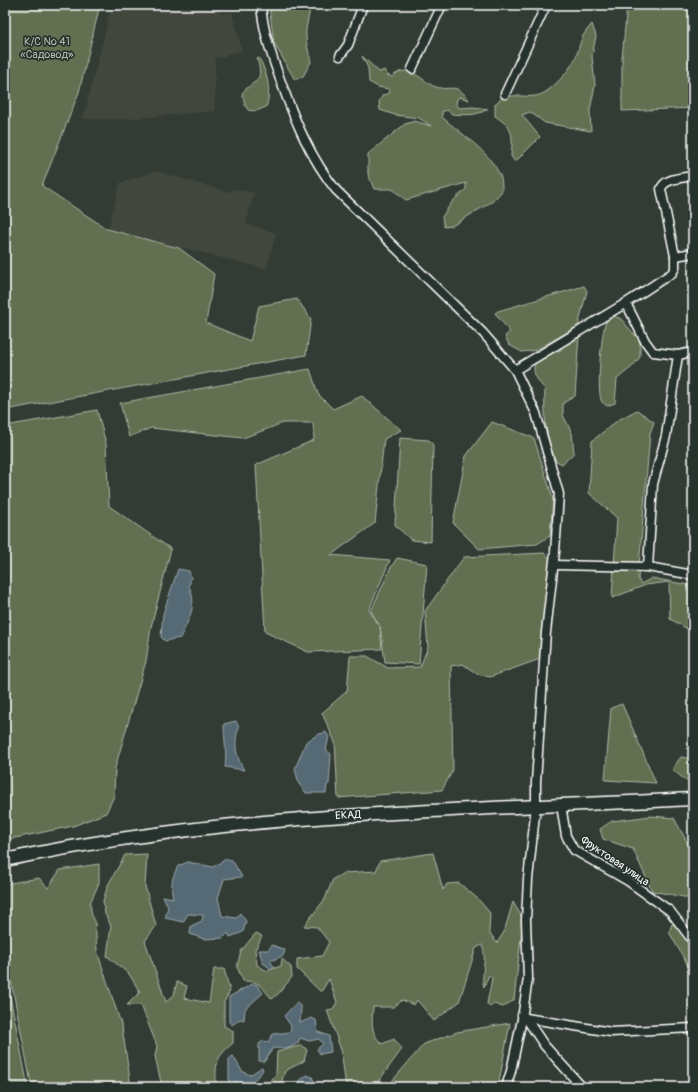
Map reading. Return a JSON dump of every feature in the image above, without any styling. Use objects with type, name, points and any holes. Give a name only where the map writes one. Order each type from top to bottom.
[{"type":"highway","name":"ЕКАД","points":[[5,860],[124,838],[335,815],[693,799]]},
{"type":"street","points":[[261,5],[263,25],[269,47],[297,126],[324,175],[336,190],[483,333],[515,370],[536,413],[559,494],[554,565],[546,632],[536,782],[536,806],[527,907],[528,978],[524,1017],[506,1087]]},
{"type":"street","points":[[340,56],[348,45],[363,5]]},
{"type":"street","points":[[412,69],[442,5]]},
{"type":"street","points":[[505,94],[546,5]]},
{"type":"street","points":[[515,370],[626,303],[668,276],[676,268],[662,190],[663,185],[666,182],[693,176]]},
{"type":"street","points":[[675,256],[693,253]]},
{"type":"street","points":[[626,303],[645,341],[653,352],[678,355],[693,352]]},
{"type":"street","points":[[648,567],[653,484],[666,436],[678,355]]},
{"type":"street","points":[[554,565],[648,567],[693,575]]},
{"type":"street","name":"Фруктовая улица","points":[[561,805],[563,831],[574,850],[628,881],[670,911],[693,941]]},
{"type":"street","points":[[524,1017],[611,1032],[693,1028]]},
{"type":"street","points":[[524,1017],[544,1045],[582,1087]]},
{"type":"shaded area","points":[[112,5],[219,5],[221,14],[232,12],[242,51],[229,53],[223,58],[215,57],[215,111],[127,119],[83,119]]},
{"type":"shaded area","points":[[155,171],[228,192],[234,189],[254,193],[246,224],[276,233],[266,269],[108,229],[120,183]]},
{"type":"green space","name":"К/С № 41 «Садовод»","points":[[5,5],[100,5],[79,92],[42,186],[107,229],[179,248],[214,274],[206,323],[250,341],[259,306],[297,299],[311,319],[306,355],[5,410]]},
{"type":"green space","points":[[269,5],[310,5],[306,34],[311,62],[303,76],[295,80],[274,43]]},
{"type":"green space","points":[[627,5],[693,5],[693,108],[622,111],[622,59]]},
{"type":"green space","points":[[592,24],[596,36],[592,56],[595,85],[590,110],[591,131],[545,123],[530,112],[522,115],[540,137],[515,162],[511,156],[511,133],[506,125],[495,116],[495,104],[506,97],[538,95],[554,86],[572,65],[582,38]]},
{"type":"green space","points":[[362,56],[379,72],[385,70],[387,75],[392,77],[398,72],[410,72],[416,74],[436,87],[457,89],[469,100],[460,97],[457,99],[456,105],[460,108],[474,107],[488,109],[480,113],[466,115],[452,114],[447,110],[442,112],[442,117],[482,150],[495,166],[501,177],[502,191],[493,201],[452,226],[444,227],[442,217],[452,202],[466,189],[466,183],[406,200],[392,189],[374,189],[368,174],[368,154],[405,124],[415,121],[431,126],[419,118],[395,115],[380,110],[379,101],[383,95],[390,93],[389,89],[378,87],[369,82],[368,68]]},
{"type":"green space","points":[[259,58],[268,82],[268,101],[266,107],[256,111],[248,110],[242,93],[255,82],[259,76],[260,72],[257,59]]},
{"type":"green space","points":[[584,286],[587,291],[578,326],[536,350],[522,352],[509,345],[505,336],[510,332],[495,313]]},
{"type":"green space","points":[[612,315],[621,319],[640,341],[640,357],[632,367],[617,379],[615,403],[607,406],[602,402],[600,396],[599,376],[604,328],[606,321]]},
{"type":"green space","points":[[579,335],[575,396],[563,403],[563,415],[572,433],[574,453],[562,464],[556,461],[552,452],[547,435],[545,417],[545,389],[539,382],[534,370],[537,362],[541,358],[545,359],[545,356],[561,350],[561,344]]},
{"type":"green space","points":[[310,369],[318,394],[333,409],[362,396],[401,430],[384,439],[375,523],[331,555],[390,560],[369,610],[379,625],[371,611],[390,569],[397,558],[427,564],[419,664],[385,662],[380,626],[382,649],[308,652],[265,632],[256,465],[314,440],[313,423],[283,423],[243,438],[151,428],[129,437],[120,403]]},
{"type":"green space","points":[[97,410],[106,444],[109,506],[171,549],[151,627],[146,661],[115,768],[114,796],[106,813],[73,826],[5,840],[5,426]]},
{"type":"green space","points":[[637,410],[654,422],[650,433],[638,579],[641,584],[652,578],[693,586],[693,632],[670,619],[669,582],[646,585],[612,598],[617,518],[589,493],[592,441],[618,420]]},
{"type":"green space","points":[[492,422],[534,438],[553,499],[550,536],[537,544],[479,549],[453,523],[466,456]]},
{"type":"green space","points":[[400,438],[429,440],[433,445],[431,542],[411,540],[395,525]]},
{"type":"green space","points":[[544,553],[551,559],[540,659],[490,677],[477,674],[463,664],[451,666],[453,770],[442,790],[338,798],[335,742],[322,713],[347,691],[350,656],[367,656],[388,668],[420,667],[428,647],[425,611],[464,557]]},
{"type":"green space","points":[[622,704],[656,783],[605,780],[611,708]]},
{"type":"green space","points":[[681,757],[693,759],[693,779],[686,781],[672,769]]},
{"type":"green space","points":[[651,816],[674,818],[693,853],[693,895],[689,898],[652,891],[633,849],[603,839],[600,829],[612,821]]},
{"type":"green space","points":[[433,853],[443,890],[447,884],[459,883],[478,899],[490,913],[489,932],[497,943],[504,932],[513,902],[523,919],[514,1000],[503,1007],[494,1004],[490,1007],[487,1004],[492,978],[489,975],[484,987],[484,950],[482,945],[476,948],[459,1002],[434,1021],[417,1000],[414,1005],[402,1000],[394,1007],[373,1007],[372,1018],[375,1036],[382,1044],[394,1039],[402,1049],[375,1086],[346,1087],[341,1050],[327,1010],[333,1009],[337,1002],[329,979],[321,992],[297,969],[297,959],[322,956],[329,942],[317,927],[304,926],[325,899],[333,879],[344,873],[376,871],[380,861]]},
{"type":"green space","points":[[147,854],[145,886],[156,926],[145,941],[166,1002],[174,995],[177,982],[187,986],[184,998],[209,1003],[214,969],[224,969],[230,991],[224,1002],[224,1026],[233,1031],[233,1043],[222,1053],[217,1062],[216,1087],[162,1087],[155,1056],[157,1046],[141,1005],[127,1005],[140,992],[129,974],[107,956],[111,926],[105,914],[103,901],[108,885],[125,855]]},
{"type":"green space","points":[[99,864],[99,883],[90,903],[92,916],[95,921],[97,951],[122,1027],[131,1087],[36,1087],[35,1082],[31,1083],[5,950],[5,884],[39,878],[48,888],[60,870]]},
{"type":"green space","points":[[672,924],[693,932],[693,970],[690,969],[669,932]]},
{"type":"green space","points":[[256,933],[262,936],[255,950],[257,965],[267,971],[281,966],[282,959],[291,967],[292,977],[272,999],[263,988],[254,982],[243,981],[237,967],[241,951]]},
{"type":"green space","points":[[5,971],[28,1087],[5,1087]]},
{"type":"green space","points":[[510,1023],[498,1087],[387,1087],[424,1044],[457,1032]]},
{"type":"green space","points":[[302,1045],[307,1050],[304,1061],[285,1071],[280,1087],[262,1087],[262,1082],[270,1082],[276,1074],[277,1052]]},
{"type":"water","points":[[178,569],[189,571],[191,578],[189,586],[193,599],[191,612],[180,638],[165,641],[161,637],[163,614]]},
{"type":"water","points":[[236,721],[239,728],[236,739],[236,749],[237,755],[244,770],[225,767],[226,751],[224,724]]},
{"type":"water","points":[[326,732],[329,737],[326,750],[331,754],[329,784],[327,785],[326,793],[306,793],[299,784],[295,769],[306,742],[317,735]]},
{"type":"water","points":[[226,859],[232,860],[242,877],[224,879],[218,898],[222,916],[237,918],[240,913],[246,921],[243,932],[230,937],[228,933],[223,938],[204,939],[190,934],[191,926],[202,921],[203,915],[188,914],[183,922],[165,918],[168,907],[163,896],[173,898],[172,882],[178,866],[188,862],[213,867]]},
{"type":"water","points":[[272,945],[285,950],[283,956],[270,961],[275,968],[271,969],[263,963],[259,950],[268,950]]},
{"type":"water","points":[[252,984],[257,985],[263,993],[245,1009],[244,1020],[240,1019],[232,1025],[229,1022],[229,997]]},
{"type":"water","points":[[297,1002],[301,1007],[300,1023],[311,1018],[316,1020],[318,1032],[329,1036],[331,1052],[320,1054],[317,1049],[323,1044],[319,1039],[309,1041],[300,1038],[298,1043],[287,1049],[273,1048],[264,1062],[259,1061],[259,1044],[263,1041],[268,1042],[273,1034],[290,1032],[291,1026],[284,1016]]},
{"type":"water","points":[[233,1056],[242,1071],[250,1075],[262,1067],[263,1070],[255,1079],[244,1086],[237,1087],[236,1081],[233,1087],[224,1087],[229,1081],[229,1059]]},
{"type":"water","points":[[307,1075],[312,1077],[317,1087],[292,1087]]}]
